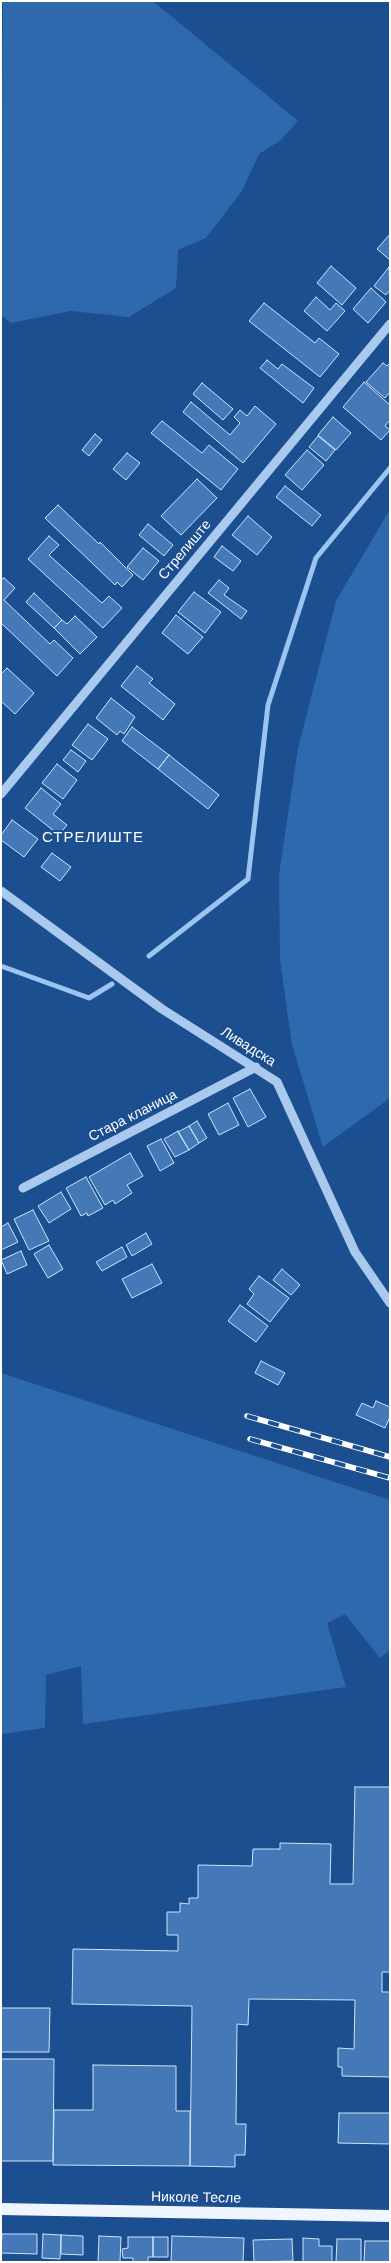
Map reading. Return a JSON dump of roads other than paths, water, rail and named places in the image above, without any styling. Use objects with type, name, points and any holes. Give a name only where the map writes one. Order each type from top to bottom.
[{"type":"main road","name":"Николе Тесле","points":[[1,2208],[390,2216]]},
{"type":"street","name":"Стрелиште","points":[[1,794],[390,324]]},
{"type":"street","name":"Ливадска","points":[[1,891],[162,1009],[277,1082],[355,1252],[390,1303]]},
{"type":"street","name":"Стара кланица","points":[[23,1188],[256,1067]]},
{"type":"waterway","points":[[149,956],[248,879],[268,705],[316,558],[390,468]]},
{"type":"waterway","points":[[1,966],[89,998],[112,984]]},
{"type":"railway","points":[[247,1416],[390,1457]]},
{"type":"railway","points":[[250,1439],[390,1478]]},
{"type":"district","name":"СТРЕЛИШТЕ","points":[[93,838]]}]
